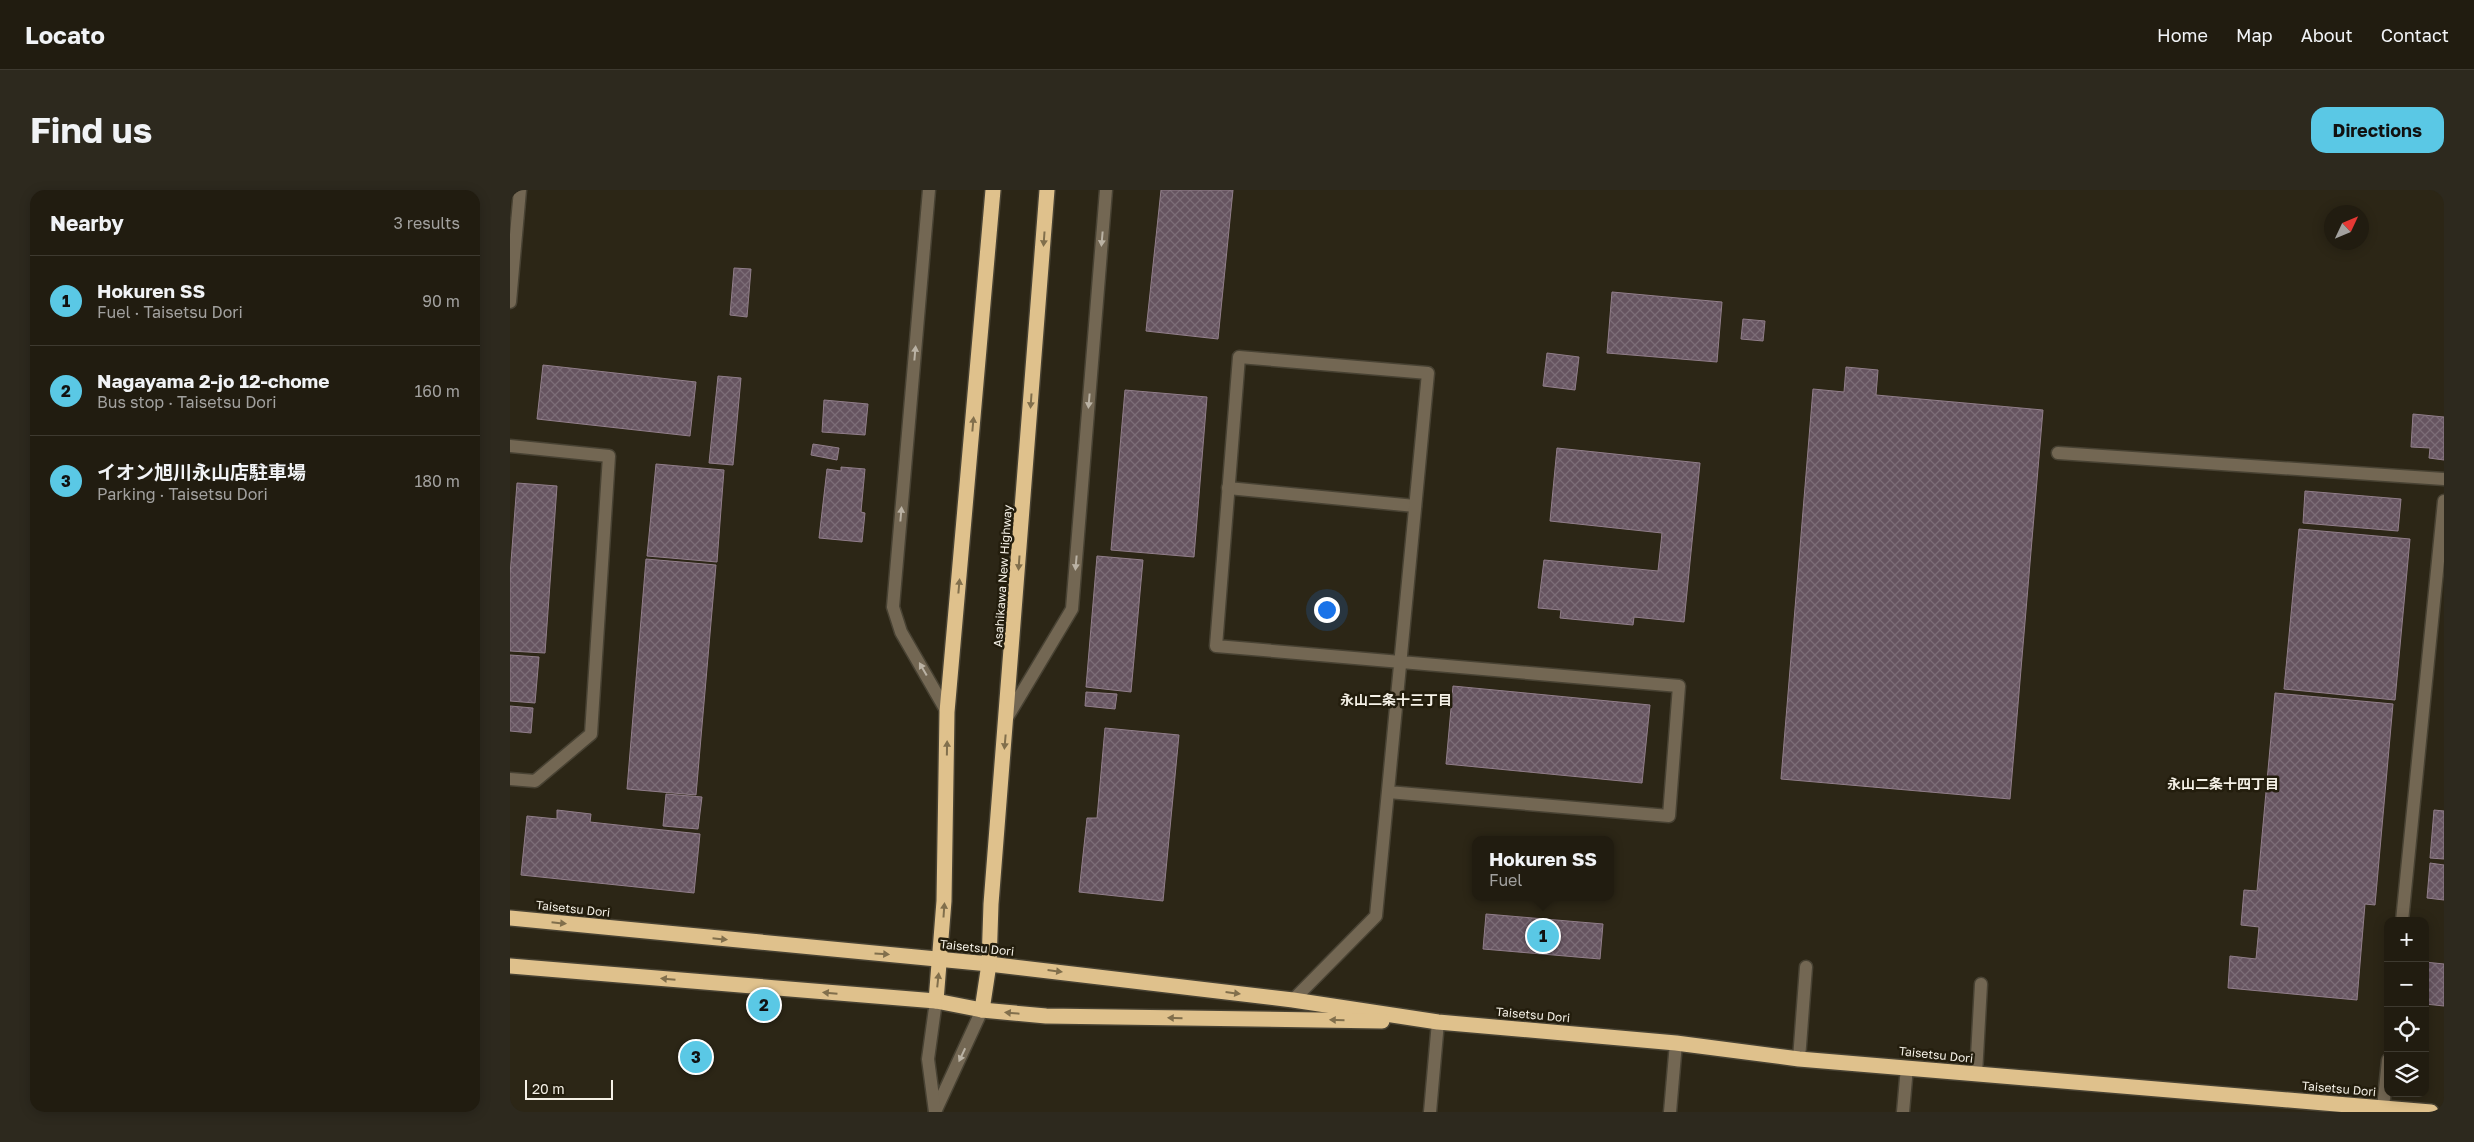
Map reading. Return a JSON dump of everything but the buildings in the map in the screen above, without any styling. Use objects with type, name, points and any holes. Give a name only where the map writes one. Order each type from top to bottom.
[{"type":"highway","points":[[936,1001],[944,901],[948,712],[993,190]]},
{"type":"highway","name":"Asahikawa New Highway","points":[[982,1010],[989,964],[991,904],[1008,716],[1047,190]]},
{"type":"highway","name":"Taisetsu Dori","points":[[510,918],[989,964],[1293,1000],[1438,1022],[1676,1043],[1799,1059],[2383,1108],[2399,1111],[2431,1112]]},
{"type":"highway","name":"Taisetsu Dori","points":[[510,966],[936,1001],[982,1010],[1046,1016],[1438,1022]]},
{"type":"street","points":[[510,302],[514,209],[520,190]]},
{"type":"street","points":[[929,190],[893,607],[901,632],[948,712]]},
{"type":"street","points":[[1008,716],[1072,610],[1106,190]]},
{"type":"street","points":[[1293,1000],[1376,916],[1400,662],[1428,373],[1239,357],[1216,646],[1400,662],[1679,686],[1668,816],[1388,792]]},
{"type":"street","points":[[510,446],[609,456],[591,734],[536,781],[510,779]]},
{"type":"street","points":[[2058,453],[2444,479]]},
{"type":"street","points":[[1228,488],[1415,506]]},
{"type":"street","points":[[2402,917],[2444,501]]},
{"type":"street","points":[[1799,1059],[1806,967]]},
{"type":"street","points":[[1976,1074],[1981,984]]},
{"type":"street","points":[[935,1112],[928,1059],[936,1001]]},
{"type":"street","points":[[935,1112],[982,1010]]},
{"type":"street","points":[[1430,1112],[1438,1022]]},
{"type":"street","points":[[1670,1112],[1676,1043]]},
{"type":"street","points":[[1903,1112],[1907,1067]]},
{"type":"street","points":[[2383,1108],[2384,1097]]},
{"type":"place","name":"Hokuren SS","points":[[1543,936]]},
{"type":"place","name":"Nagayama 2-jo 12-chome","points":[[764,1005]]},
{"type":"place","name":"イオン旭川永山店駐車場","points":[[696,1057]]},
{"type":"district","name":"永山二条十三丁目","points":[[1396,700]]},
{"type":"district","name":"永山二条十四丁目","points":[[2223,784]]}]
